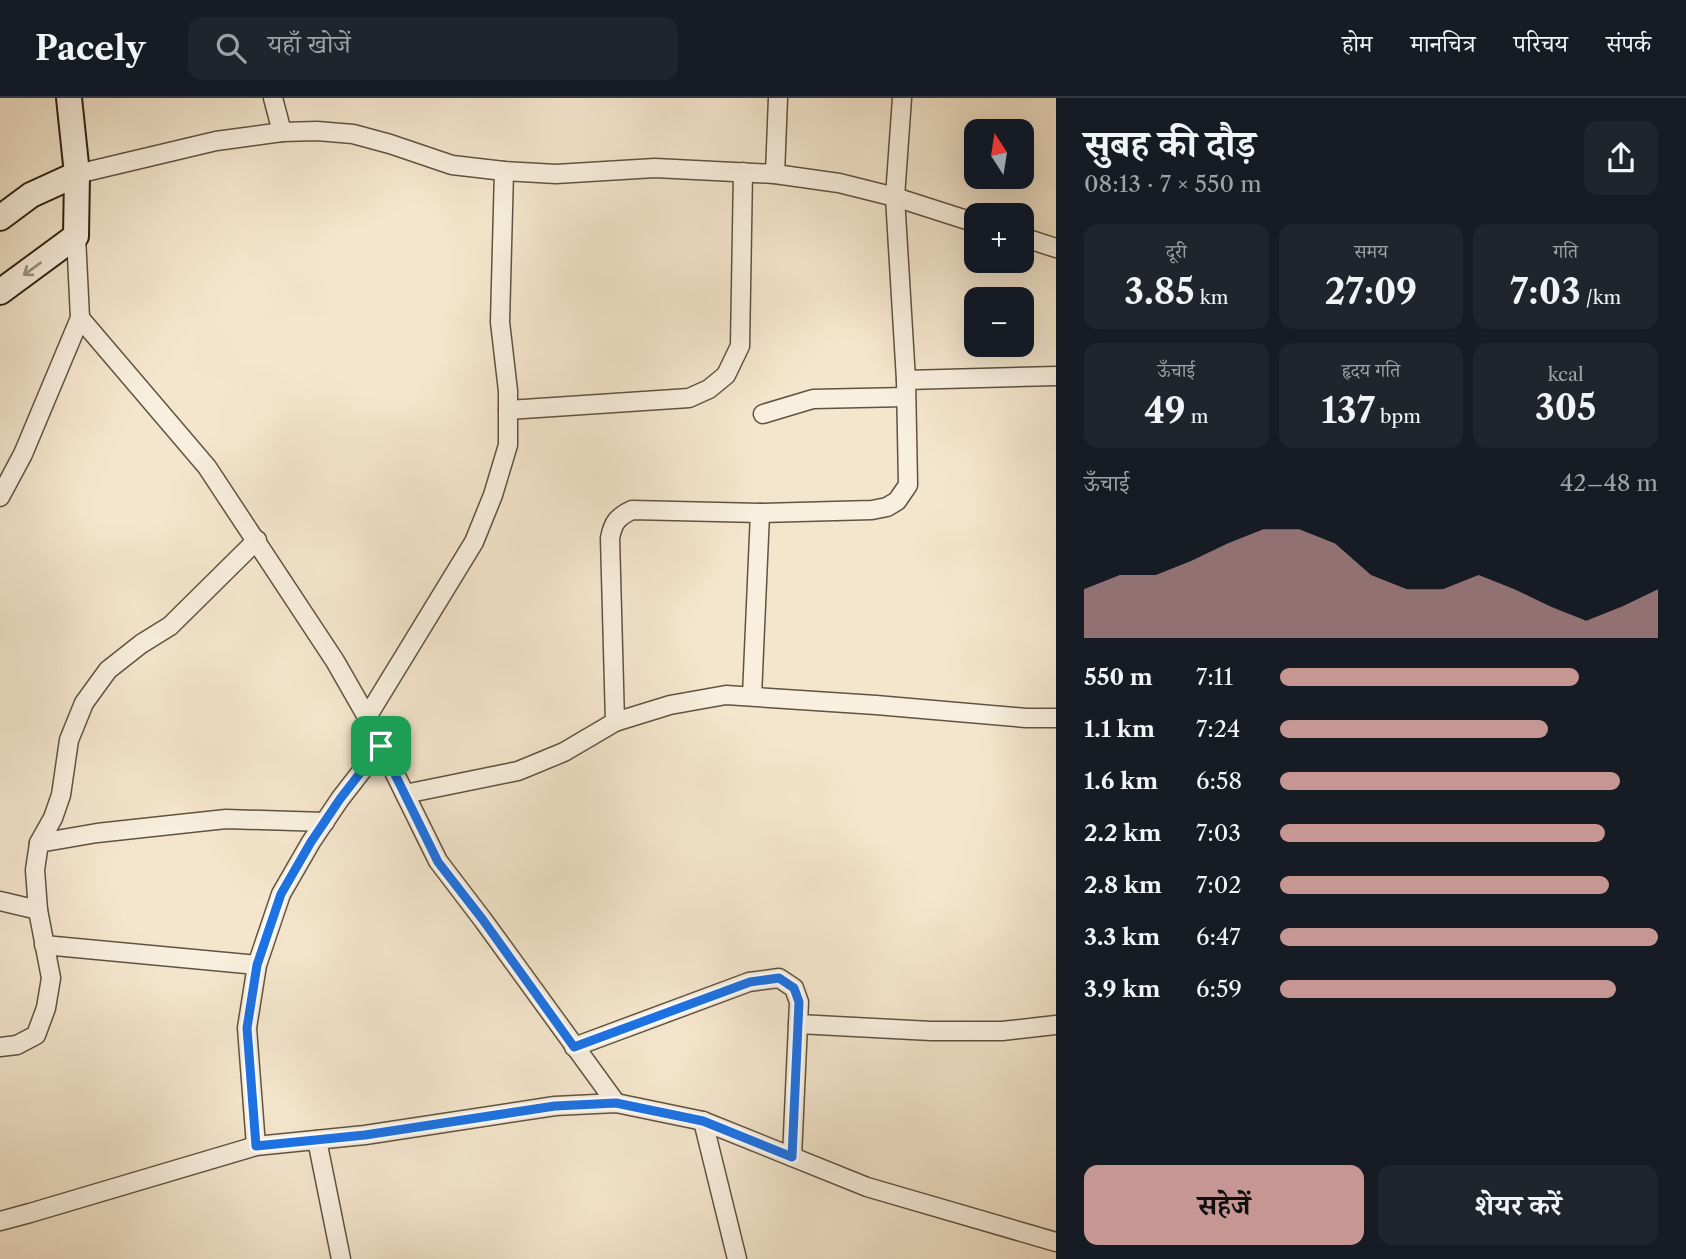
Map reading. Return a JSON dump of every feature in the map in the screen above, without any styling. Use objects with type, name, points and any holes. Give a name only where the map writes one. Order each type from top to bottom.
[{"type":"street","points":[[0,497],[23,454],[80,318],[76,236],[77,174],[69,98]]},
{"type":"street","points":[[273,98],[282,132]]},
{"type":"street","points":[[775,174],[778,98]]},
{"type":"street","points":[[615,722],[610,538],[612,525],[619,516],[632,510],[760,513],[872,510],[887,507],[897,500],[908,485],[906,389],[895,197],[902,98]]},
{"type":"street","points":[[0,218],[31,195],[77,174],[216,141],[282,132],[317,131],[353,134],[452,164],[504,171],[556,174],[655,168],[775,174],[839,183],[895,197],[964,219]]},
{"type":"street","points":[[367,717],[474,542],[493,495],[508,445],[508,391],[500,322],[504,171]]},
{"type":"street","points":[[508,410],[689,398],[709,389],[726,375],[740,346],[743,172]]},
{"type":"street","points":[[0,292],[76,236]]},
{"type":"street","points":[[1034,241],[1056,248]]},
{"type":"street","points":[[80,318],[207,467],[257,540],[335,661],[367,717],[438,862],[616,1103]]},
{"type":"street","points":[[763,414],[813,399],[1056,376]]},
{"type":"street","points":[[752,696],[760,513]]},
{"type":"street","points":[[0,1047],[17,1045],[36,1035],[46,1008],[51,978],[38,910],[35,870],[39,843],[53,818],[61,795],[69,740],[84,703],[107,670],[170,626],[257,540]]},
{"type":"street","points":[[405,794],[519,771],[564,752],[615,722],[670,705],[726,695],[1056,718]]},
{"type":"street","points":[[256,1146],[247,1028],[257,965],[281,894],[340,799],[381,746]]},
{"type":"street","points":[[39,843],[226,819],[325,822]]},
{"type":"street","points":[[0,901],[38,910]]},
{"type":"street","points":[[44,945],[257,965]]},
{"type":"street","points":[[574,1047],[750,982],[779,978],[794,988],[799,1002],[792,1157]]},
{"type":"street","points":[[798,1024],[931,1031],[1002,1031],[1056,1025]]},
{"type":"street","points":[[0,1221],[256,1146],[365,1135],[555,1106],[616,1103],[703,1121],[867,1187],[1056,1242]]},
{"type":"street","points":[[703,1121],[737,1259]]},
{"type":"street","points":[[317,1140],[341,1259]]},
{"type":"route","points":[[381,746],[438,862],[574,1047],[750,982],[779,978],[794,988],[799,1002],[792,1157],[703,1121],[616,1103],[555,1106],[365,1135],[256,1146],[247,1028],[257,965],[281,894],[340,799],[381,746]]}]
